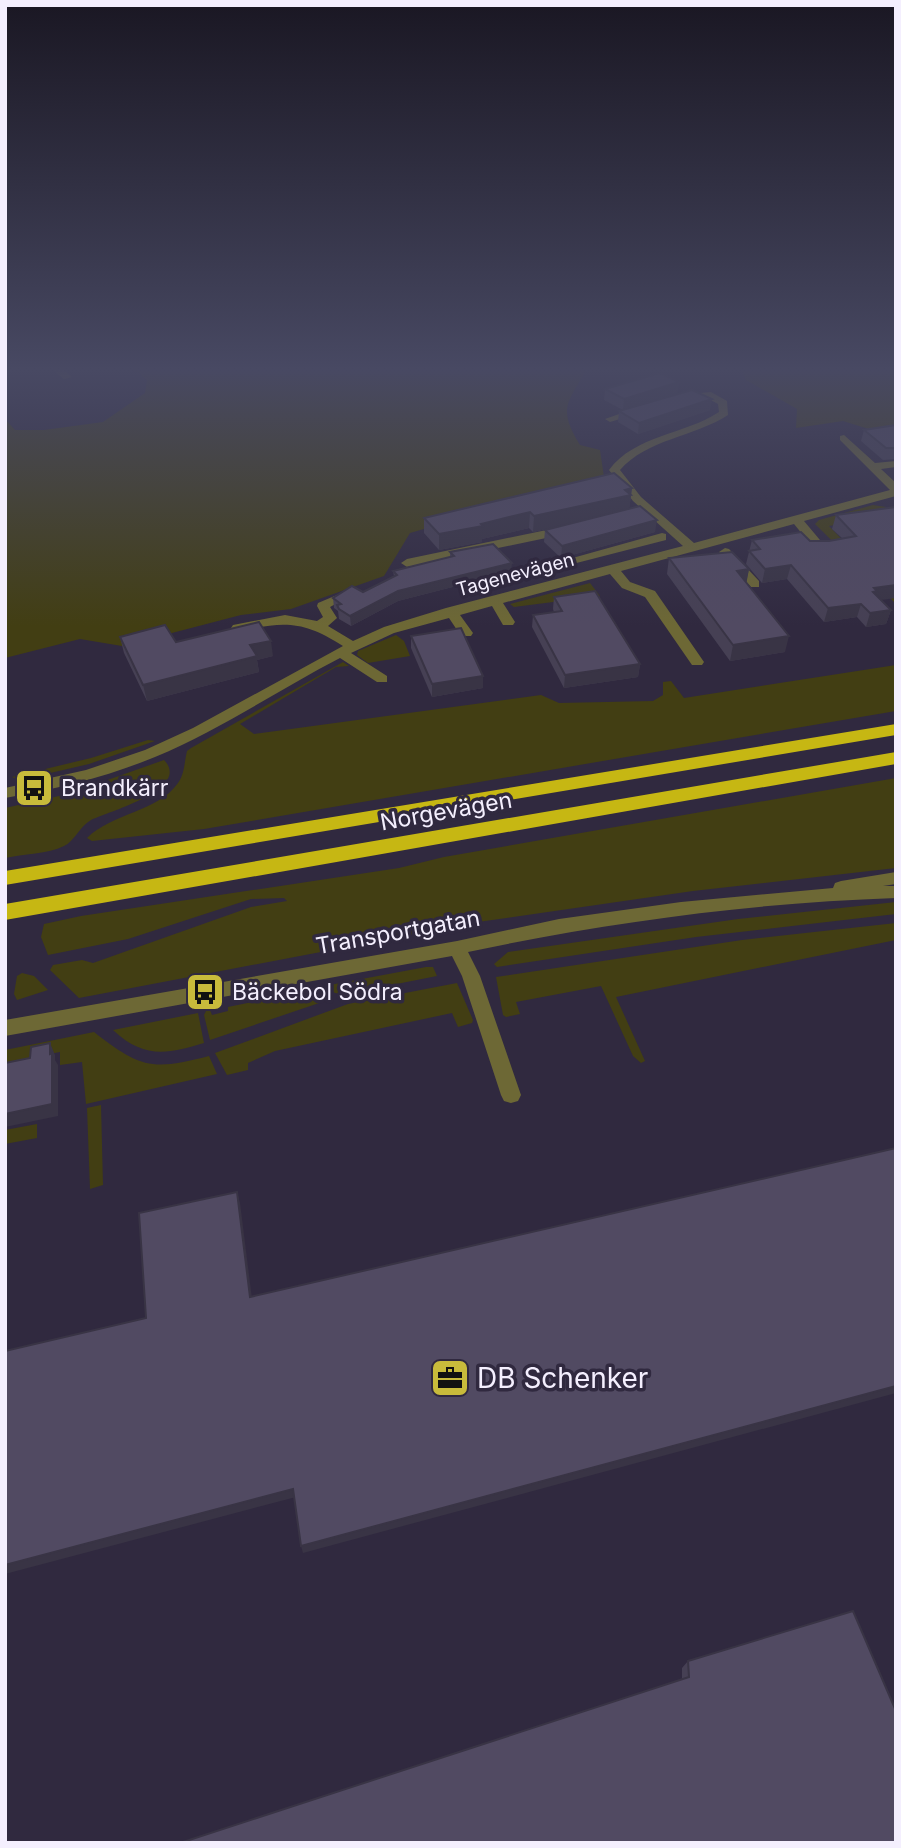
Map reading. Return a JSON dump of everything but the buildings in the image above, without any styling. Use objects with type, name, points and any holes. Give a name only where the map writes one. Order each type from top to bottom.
[{"type":"highway","name":"Norgevägen","points":[[5,878],[896,729]]},
{"type":"highway","name":"Norgevägen","points":[[5,912],[896,758]]},
{"type":"street","points":[[632,454],[623,459],[614,470],[637,499],[692,553],[725,552]]},
{"type":"street","points":[[859,454],[891,493],[895,506]]},
{"type":"street","points":[[871,467],[896,464]]},
{"type":"street","name":"Tagenevägen","points":[[5,793],[116,766],[167,746],[229,715],[346,649],[389,630],[612,568],[692,553],[713,541],[891,493]]},
{"type":"street","points":[[796,519],[821,549]]},
{"type":"street","points":[[544,551],[584,525]]},
{"type":"street","points":[[407,563],[662,537]]},
{"type":"street","points":[[713,541],[755,584]]},
{"type":"street","points":[[544,551],[573,579]]},
{"type":"street","points":[[612,568],[626,585],[650,594],[697,662]]},
{"type":"street","points":[[319,626],[330,618],[323,606],[344,596]]},
{"type":"street","points":[[495,600],[508,622]]},
{"type":"street","points":[[451,611],[466,633]]},
{"type":"street","points":[[221,632],[281,617],[319,626],[382,679]]},
{"type":"street","name":"Transportgatan","points":[[5,1028],[457,948],[559,926],[681,908],[800,895],[896,878]]},
{"type":"street","name":"Transportgatan","points":[[800,895],[896,892]]},
{"type":"street","points":[[457,948],[471,976],[510,1095]]},
{"type":"shaded area","points":[[5,454],[601,454],[604,477],[410,533],[384,576],[291,609],[241,615],[122,646],[80,639],[5,658]]},
{"type":"shaded area","points":[[873,505],[886,507],[872,519],[829,526],[896,595],[896,604],[815,524],[819,520]]},
{"type":"shaded area","points":[[590,583],[600,596],[514,607],[510,604]]},
{"type":"shaded area","points":[[396,635],[404,641],[410,656],[368,663],[357,655],[358,651]]},
{"type":"shaded area","points":[[343,662],[349,666],[336,667],[240,724],[254,734],[541,695],[559,703],[653,701],[663,695],[663,682],[671,681],[684,698],[896,665],[896,711],[204,829],[92,841],[87,838],[109,823],[147,807],[169,793],[180,779],[187,751],[191,748]]},
{"type":"shaded area","points":[[148,740],[155,741],[89,764],[20,780],[12,777],[91,758]]},
{"type":"shaded area","points":[[164,760],[170,771],[167,780],[158,789],[129,805],[91,820],[71,841],[58,849],[5,858],[5,808],[68,794]]},
{"type":"shaded area","points":[[896,778],[896,868],[693,891],[478,922],[79,998],[50,970],[53,965],[82,960],[93,963],[251,907],[287,901],[284,898],[251,899],[128,939],[48,955],[41,937],[44,924],[81,916],[399,868],[444,857]]},
{"type":"shaded area","points":[[896,902],[896,914],[696,937],[497,967],[494,964],[508,952],[738,919]]},
{"type":"shaded area","points":[[896,923],[896,940],[616,997],[645,1061],[641,1063],[633,1056],[601,986],[516,1002],[520,1014],[506,1017],[503,1015],[496,977],[742,940]]},
{"type":"shaded area","points":[[433,967],[437,976],[341,995],[319,987]]},
{"type":"shaded area","points":[[22,973],[34,976],[48,990],[17,1000],[14,994],[17,976]]},
{"type":"shaded area","points":[[457,983],[472,1023],[458,1027],[452,1013],[275,1051],[248,1063],[248,1070],[227,1075],[215,1053],[348,1004]]},
{"type":"shaded area","points":[[306,991],[328,1000],[210,1040],[204,1015],[206,1011],[210,1010],[212,1015],[228,1011],[228,1007]]},
{"type":"shaded area","points":[[198,1013],[204,1043],[179,1050],[146,1050],[135,1046],[113,1030]]},
{"type":"shaded area","points":[[94,1032],[123,1053],[147,1063],[173,1064],[209,1056],[217,1074],[86,1104],[82,1062],[60,1065],[60,1052],[32,1057],[32,1068],[5,1072],[5,1050]]},
{"type":"shaded area","points":[[101,1105],[103,1185],[90,1189],[87,1108]]},
{"type":"shaded area","points":[[37,1124],[37,1138],[5,1144],[5,1130]]},
{"type":"place","name":"Brandkärr","points":[[34,788]]},
{"type":"place","name":"Bäckebol Södra","points":[[205,992]]},
{"type":"place","name":"DB Schenker","points":[[450,1378]]}]
